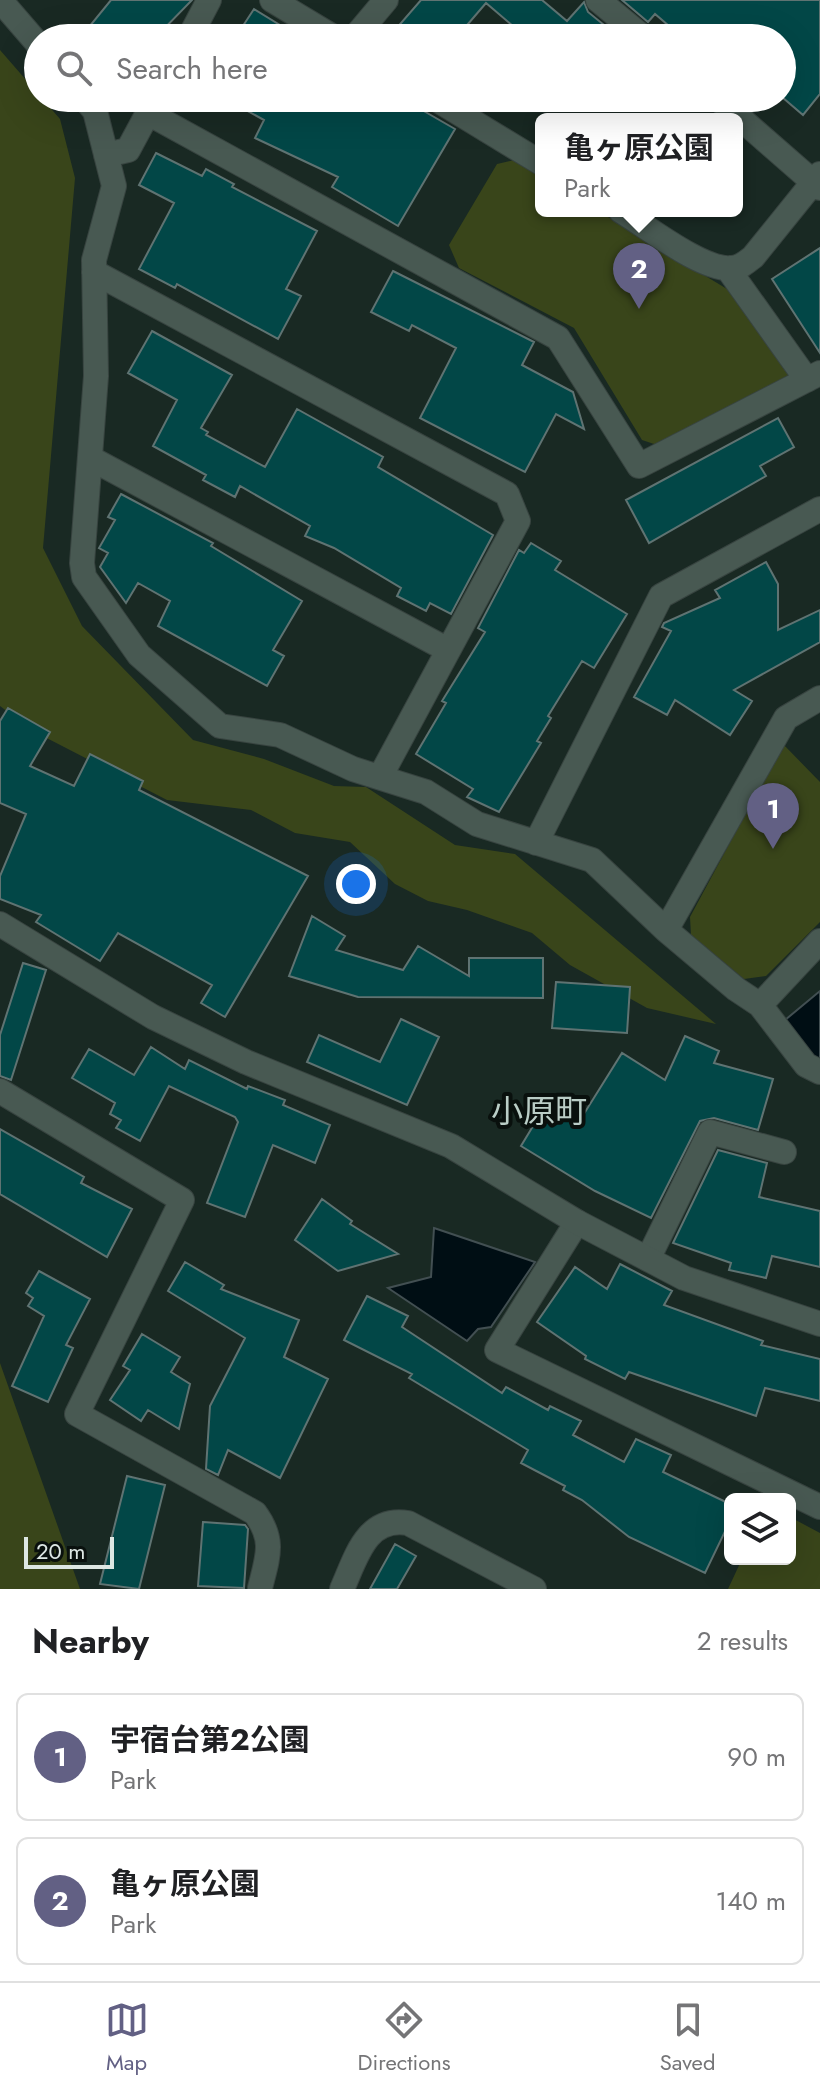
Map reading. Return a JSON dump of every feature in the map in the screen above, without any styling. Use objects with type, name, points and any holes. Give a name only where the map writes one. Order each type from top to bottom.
[{"type":"street","points":[[0,0],[24,28]]},
{"type":"street","points":[[196,24],[209,0]]},
{"type":"street","points":[[272,0],[312,24]]},
{"type":"street","points":[[366,24],[386,0]]},
{"type":"street","points":[[598,0],[627,24]]},
{"type":"street","points":[[95,112],[114,186],[94,260],[96,376],[82,563],[84,577],[139,655],[220,726],[280,735],[380,777],[426,792],[477,824],[592,860],[666,930],[736,989],[760,1005],[806,1065],[820,1072]]},
{"type":"street","points":[[106,155],[128,150],[148,112]]},
{"type":"street","points":[[164,112],[558,338],[639,466],[813,377],[728,269]]},
{"type":"street","points":[[457,112],[535,159]]},
{"type":"street","points":[[631,217],[710,265],[728,269],[741,267],[753,257],[818,180],[743,119]]},
{"type":"street","points":[[94,272],[507,494],[518,521],[380,777]]},
{"type":"street","points":[[90,458],[448,650]]},
{"type":"street","points":[[536,843],[661,596],[820,509]]},
{"type":"street","points":[[666,930],[786,718],[820,698]]},
{"type":"street","points":[[0,924],[153,1017],[246,1062],[451,1146],[577,1222],[684,1278],[820,1324]]},
{"type":"street","points":[[760,1005],[820,941]]},
{"type":"street","points":[[0,1091],[182,1200],[77,1414],[255,1513],[267,1529],[269,1554],[260,1588]]},
{"type":"street","points":[[648,1259],[710,1132],[784,1152]]},
{"type":"street","points":[[577,1222],[497,1350],[820,1507]]},
{"type":"street","points":[[342,1589],[364,1541],[379,1525],[394,1521],[408,1523],[534,1589]]},
{"type":"green space","points":[[0,50],[24,78],[24,112],[54,112],[60,119],[75,178],[43,548],[82,626],[193,740],[264,759],[334,786],[366,787],[455,845],[515,854],[716,1024],[647,1008],[570,965],[532,933],[467,910],[428,901],[395,884],[350,842],[295,833],[251,810],[167,800],[33,731],[0,706]]},
{"type":"green space","points":[[514,160],[535,172],[535,217],[608,217],[727,289],[789,373],[784,384],[663,447],[642,440],[574,328],[459,268],[449,245],[497,164]]},
{"type":"green space","points":[[783,744],[820,782],[820,922],[766,976],[744,979],[691,935],[690,917]]},
{"type":"green space","points":[[0,1363],[80,1589],[0,1589]]},
{"type":"green space","points":[[796,1520],[820,1533],[820,1589],[728,1589],[739,1565],[796,1565]]},
{"type":"shaded area","points":[[820,991],[820,1065],[779,1025]]},
{"type":"shaded area","points":[[434,1228],[535,1262],[491,1327],[478,1329],[467,1341],[388,1288],[431,1277]]},
{"type":"building","points":[[111,0],[192,0],[169,24],[91,24]]},
{"type":"building","points":[[421,0],[542,0],[567,21],[584,2],[588,12],[603,24],[511,24],[486,3],[468,24],[400,24]]},
{"type":"building","points":[[622,0],[820,0],[820,94],[803,115],[796,109],[796,24],[667,24],[655,14],[648,22]]},
{"type":"building","points":[[254,9],[278,24],[244,24]]},
{"type":"building","points":[[249,112],[425,112],[455,129],[398,226],[332,187],[338,177],[255,138],[264,120]]},
{"type":"building","points":[[156,153],[202,176],[206,169],[234,184],[232,187],[317,231],[286,289],[301,296],[278,339],[177,284],[175,288],[139,269],[174,203],[139,185]]},
{"type":"building","points":[[820,248],[820,353],[772,279]]},
{"type":"building","points":[[393,271],[534,342],[522,365],[573,392],[584,429],[556,414],[525,472],[420,418],[456,348],[412,325],[409,331],[371,312]]},
{"type":"building","points":[[152,331],[232,375],[201,428],[208,432],[206,435],[265,467],[297,409],[383,457],[378,467],[493,535],[451,614],[430,603],[426,611],[397,596],[401,588],[334,548],[305,536],[310,526],[240,486],[235,497],[203,480],[206,475],[153,446],[177,400],[128,373]]},
{"type":"building","points":[[778,418],[794,447],[760,466],[766,476],[649,543],[626,500]]},
{"type":"building","points":[[121,494],[213,543],[211,546],[302,601],[273,650],[284,656],[267,686],[158,626],[170,601],[138,583],[126,603],[100,567],[108,553],[99,548],[115,520],[108,517]]},
{"type":"building","points":[[531,543],[561,561],[555,570],[627,614],[594,668],[582,661],[548,716],[551,718],[537,741],[541,743],[499,812],[467,797],[473,789],[416,754],[446,703],[442,701],[485,632],[478,628],[519,550],[524,553]]},
{"type":"building","points":[[766,562],[778,584],[778,630],[820,610],[820,642],[734,690],[752,701],[730,735],[675,700],[667,715],[634,697],[671,631],[662,627],[664,623],[720,598],[715,590]]},
{"type":"building","points":[[8,708],[50,732],[30,766],[74,786],[90,754],[143,781],[139,790],[308,876],[225,1017],[201,1003],[212,985],[118,933],[100,961],[36,922],[41,915],[0,899],[0,876],[26,814],[0,803],[0,721]]},
{"type":"building","points":[[312,916],[345,936],[336,950],[403,970],[418,946],[469,976],[469,958],[543,958],[543,998],[358,997],[289,976]]},
{"type":"building","points":[[23,963],[46,970],[11,1080],[0,1076],[0,1035]]},
{"type":"building","points":[[556,982],[630,987],[627,1033],[552,1028]]},
{"type":"building","points":[[401,1019],[439,1037],[407,1105],[307,1062],[319,1035],[380,1062]]},
{"type":"building","points":[[685,1036],[719,1051],[714,1063],[773,1079],[758,1130],[714,1118],[700,1121],[651,1218],[595,1191],[521,1146],[550,1098],[582,1117],[622,1053],[665,1080]]},
{"type":"building","points":[[151,1047],[185,1069],[189,1060],[247,1089],[248,1086],[285,1100],[283,1105],[330,1125],[315,1163],[273,1145],[245,1217],[207,1203],[238,1122],[235,1117],[169,1086],[140,1141],[116,1128],[121,1120],[110,1114],[115,1103],[72,1078],[89,1049],[134,1075]]},
{"type":"building","points":[[0,1129],[84,1177],[81,1183],[132,1209],[107,1257],[0,1194]]},
{"type":"building","points":[[718,1150],[767,1163],[759,1197],[820,1211],[820,1267],[772,1256],[766,1278],[729,1270],[731,1263],[673,1243]]},
{"type":"building","points":[[322,1199],[352,1221],[350,1224],[398,1254],[338,1271],[295,1240]]},
{"type":"building","points":[[185,1262],[224,1285],[221,1289],[299,1320],[284,1357],[328,1379],[280,1478],[228,1450],[218,1475],[206,1469],[210,1406],[245,1338],[168,1291]]},
{"type":"building","points":[[620,1264],[672,1291],[664,1305],[763,1341],[761,1345],[820,1359],[820,1401],[765,1388],[756,1416],[629,1372],[625,1379],[585,1359],[586,1356],[537,1322],[575,1267],[607,1289]]},
{"type":"building","points":[[39,1271],[90,1299],[66,1345],[73,1348],[48,1402],[12,1386],[44,1316],[28,1306],[33,1298],[26,1293]]},
{"type":"building","points":[[367,1296],[408,1316],[402,1327],[502,1393],[506,1387],[548,1410],[550,1406],[581,1421],[573,1435],[624,1462],[636,1439],[671,1455],[663,1472],[724,1501],[724,1533],[705,1573],[629,1537],[582,1500],[563,1490],[565,1486],[521,1463],[528,1450],[409,1378],[412,1374],[344,1340]]},
{"type":"building","points":[[142,1334],[180,1357],[171,1372],[190,1384],[179,1429],[148,1410],[141,1421],[110,1400],[130,1370],[123,1366]]},
{"type":"building","points":[[127,1476],[165,1485],[139,1589],[100,1584]]},
{"type":"building","points":[[203,1522],[245,1525],[248,1529],[244,1588],[198,1586]]},
{"type":"building","points":[[395,1544],[416,1556],[397,1589],[370,1589]]},
{"type":"place","name":"亀ヶ原公園","points":[[639,309]]},
{"type":"place","name":"宇宿台第2公園","points":[[773,849]]},
{"type":"district","name":"小原町","points":[[539,1111]]}]
